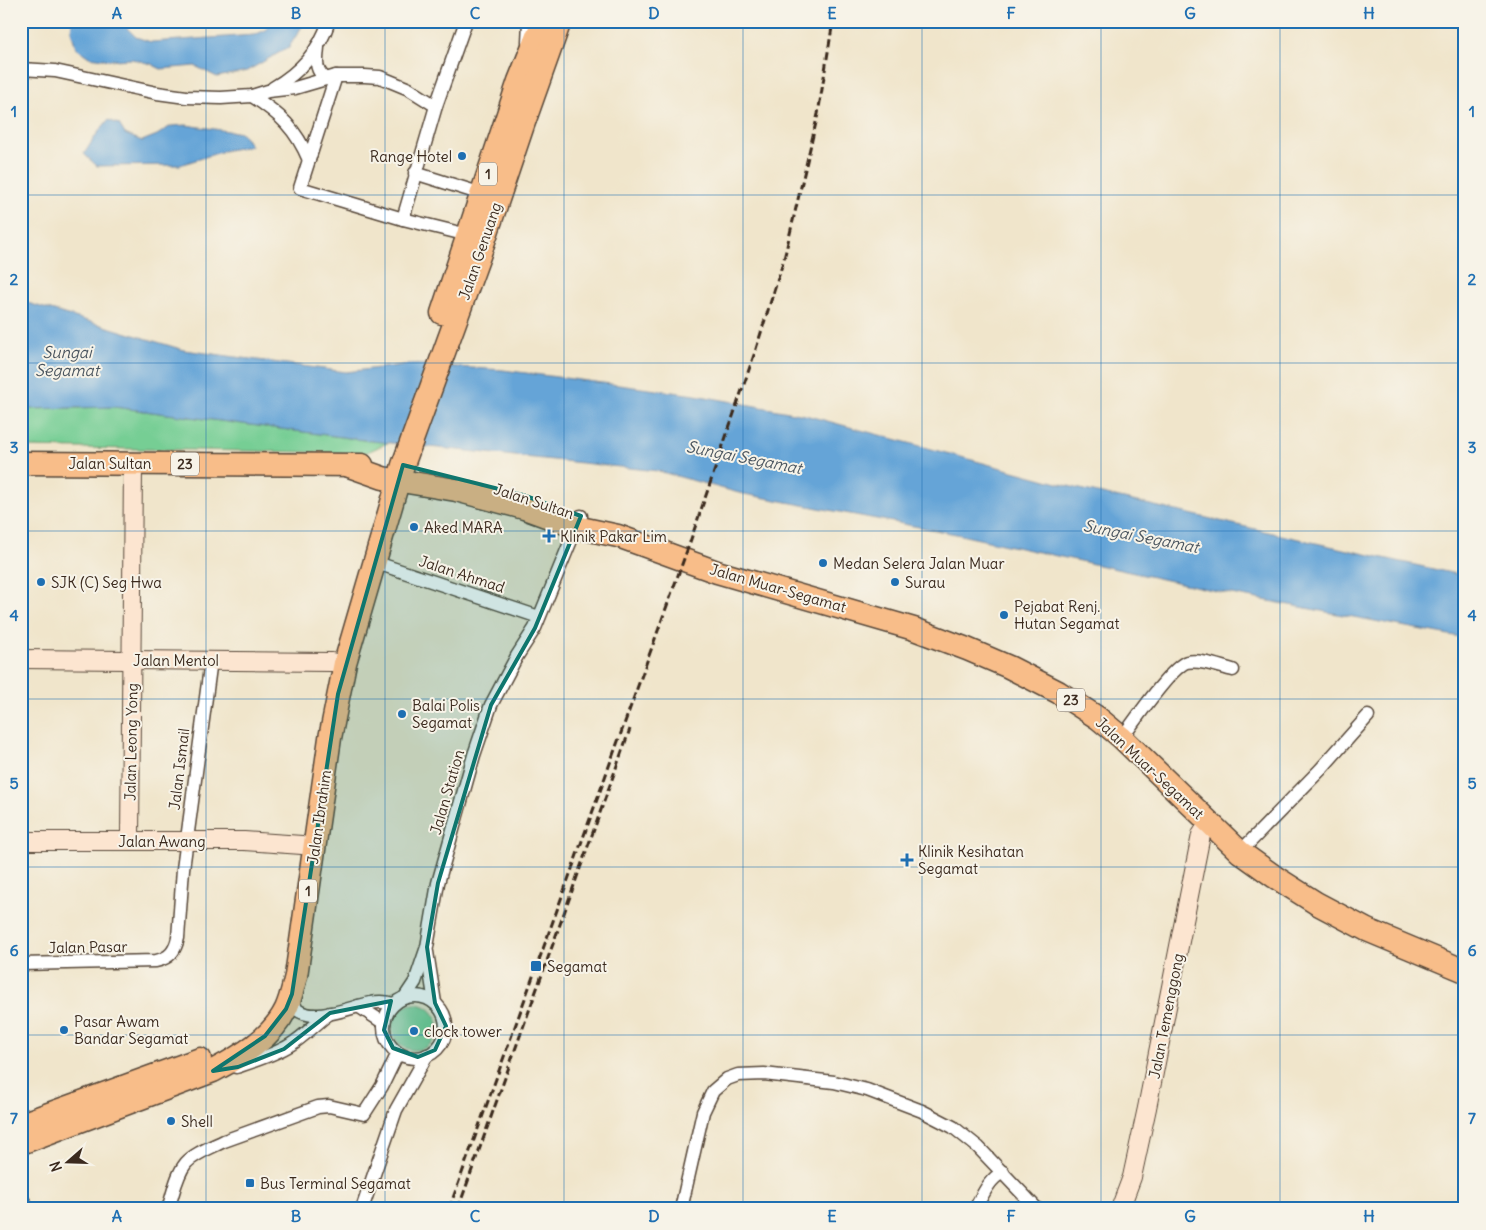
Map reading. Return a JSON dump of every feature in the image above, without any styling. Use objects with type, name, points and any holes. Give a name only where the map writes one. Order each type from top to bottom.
[{"type":"highway","name":"Jalan Genuang","points":[[528,84],[527,59],[543,21]]},
{"type":"highway","name":"Jalan Genuang","points":[[396,464],[444,329],[468,235],[482,194],[512,128],[528,84],[560,21]]},
{"type":"highway","name":"Jalan Genuang","points":[[444,329],[479,256],[512,128]]},
{"type":"highway","name":"Jalan Sultan","points":[[21,463],[349,466],[396,464],[456,477],[523,496],[578,521],[618,536]]},
{"type":"highway","name":"Jalan Ibrahim","points":[[22,1125],[213,1071],[231,1062],[265,1036],[277,1024],[286,1009],[296,976],[330,738],[344,663],[374,562],[396,464]]},
{"type":"highway","name":"Jalan Ibrahim","points":[[22,1125],[217,1053],[244,1036],[256,1025],[274,1001],[284,978],[314,757],[332,662],[347,600],[396,464]]},
{"type":"highway","name":"Jalan Muar-Segamat","points":[[618,536],[718,572],[914,629],[967,649],[1058,692],[1098,718],[1122,738],[1240,852],[1291,888],[1376,934],[1465,971]]},
{"type":"street","points":[[268,91],[285,81],[310,59],[318,47],[329,21]]},
{"type":"street","points":[[403,219],[415,172],[436,106],[466,21]]},
{"type":"street","points":[[527,59],[529,21]]},
{"type":"street","points":[[318,47],[317,64],[319,73],[331,77]]},
{"type":"street","points":[[21,69],[55,71],[186,97],[236,98],[268,91],[295,88],[331,77],[349,75],[380,77],[409,89],[436,106]]},
{"type":"street","points":[[331,77],[300,188],[403,219],[468,235]]},
{"type":"street","points":[[252,96],[270,108],[289,125],[302,143],[309,160]]},
{"type":"street","points":[[415,172],[482,194]]},
{"type":"street","name":"Jalan Leong Yong","points":[[130,840],[133,464]]},
{"type":"street","name":"Jalan Station","points":[[399,1000],[415,982],[427,947],[438,882],[474,756],[491,705],[535,628],[578,521]]},
{"type":"street","name":"Jalan Ahmad","points":[[374,562],[540,617]]},
{"type":"street","name":"Jalan Mentol","points":[[21,659],[332,662]]},
{"type":"street","name":"Jalan Ismail","points":[[156,961],[172,953],[178,938],[183,868],[211,660]]},
{"type":"street","points":[[1122,738],[1164,684],[1185,662],[1204,663],[1233,670]]},
{"type":"street","points":[[1240,852],[1320,770],[1368,716]]},
{"type":"street","name":"Jalan Temenggong","points":[[1120,1209],[1132,1177],[1147,1108],[1201,835],[1209,823]]},
{"type":"street","name":"Jalan Awang","points":[[21,842],[130,840],[244,841],[302,845]]},
{"type":"street","name":"Jalan Station","points":[[427,947],[435,1003]]},
{"type":"street","name":"Jalan Pasar","points":[[21,964],[156,961]]},
{"type":"street","points":[[292,994],[296,1009],[313,1016],[372,1002],[399,1000],[415,996],[426,998],[435,1003],[444,1017],[446,1026],[441,1043],[428,1055],[396,1110],[362,1209]]},
{"type":"street","points":[[399,1000],[388,1012],[384,1023],[384,1030],[389,1043],[398,1053],[413,1057],[428,1055]]},
{"type":"street","points":[[358,1006],[384,1023]]},
{"type":"street","points":[[213,1071],[221,1071],[238,1066],[284,1049],[330,1013]]},
{"type":"street","points":[[168,1209],[186,1163],[210,1148],[250,1131],[318,1107],[329,1106],[364,1114],[382,1086],[398,1053]]},
{"type":"street","points":[[681,1209],[703,1112],[713,1092],[727,1079],[738,1075],[764,1074],[834,1082],[867,1090],[922,1111],[953,1127],[978,1146],[1037,1209]]},
{"type":"street","points":[[975,1209],[986,1188],[993,1179],[1003,1172]]},
{"type":"street","points":[[21,1198],[29,1209]]},
{"type":"highlighted area","points":[[403,465],[523,495],[581,516],[535,628],[491,705],[438,883],[427,947],[435,1003],[446,1026],[435,1050],[418,1057],[393,1048],[384,1030],[391,1001],[330,1013],[284,1049],[238,1067],[213,1071],[265,1036],[286,1009],[292,994],[338,694]]},
{"type":"green space","points":[[21,406],[27,409],[114,407],[390,442],[365,453],[21,447]]},
{"type":"green space","points":[[415,1004],[428,1008],[434,1014],[438,1027],[434,1040],[428,1046],[415,1050],[402,1046],[396,1040],[392,1027],[396,1014],[402,1008]]},
{"type":"water","points":[[72,21],[120,21],[136,37],[151,42],[254,35],[266,30],[269,21],[303,21],[303,25],[289,47],[247,71],[217,77],[195,66],[161,69],[132,59],[112,60],[89,57],[76,48],[71,31]]},
{"type":"water","points":[[108,120],[119,124],[125,134],[142,141],[157,135],[171,126],[186,125],[242,133],[251,146],[227,150],[180,165],[97,166],[84,154]]},
{"type":"water","name":"Sungai Segamat","points":[[21,301],[184,350],[346,372],[411,364],[503,370],[695,395],[805,415],[1076,488],[1465,576],[1465,638],[1226,593],[956,534],[739,493],[658,471],[372,441],[114,407],[27,409],[21,406]]},
{"type":"railway","points":[[449,1209],[690,542],[755,352],[784,259],[818,114],[833,21]]},
{"type":"railway","points":[[458,1209],[630,729]]},
{"type":"place","name":"Range Hotel","points":[[462,156]]},
{"type":"place","name":"Aked MARA","points":[[414,527]]},
{"type":"place","name":"Klinik Pakar Lim","points":[[549,536]]},
{"type":"place","name":"Medan Selera Jalan Muar","points":[[823,563]]},
{"type":"place","name":"SJK (C) Seg Hwa","points":[[41,582]]},
{"type":"place","name":"Surau","points":[[895,582]]},
{"type":"place","name":"Pejabat Renj. Hutan Segamat","points":[[1004,615]]},
{"type":"place","name":"Balai Polis Segamat","points":[[402,714]]},
{"type":"place","name":"Klinik Kesihatan Segamat","points":[[907,860]]},
{"type":"place","name":"Segamat","points":[[536,966]]},
{"type":"place","name":"Pasar Awam Bandar Segamat","points":[[64,1030]]},
{"type":"place","name":"clock tower","points":[[414,1031]]},
{"type":"place","name":"Shell","points":[[171,1121]]},
{"type":"place","name":"Bus Terminal Segamat","points":[[250,1183]]}]
